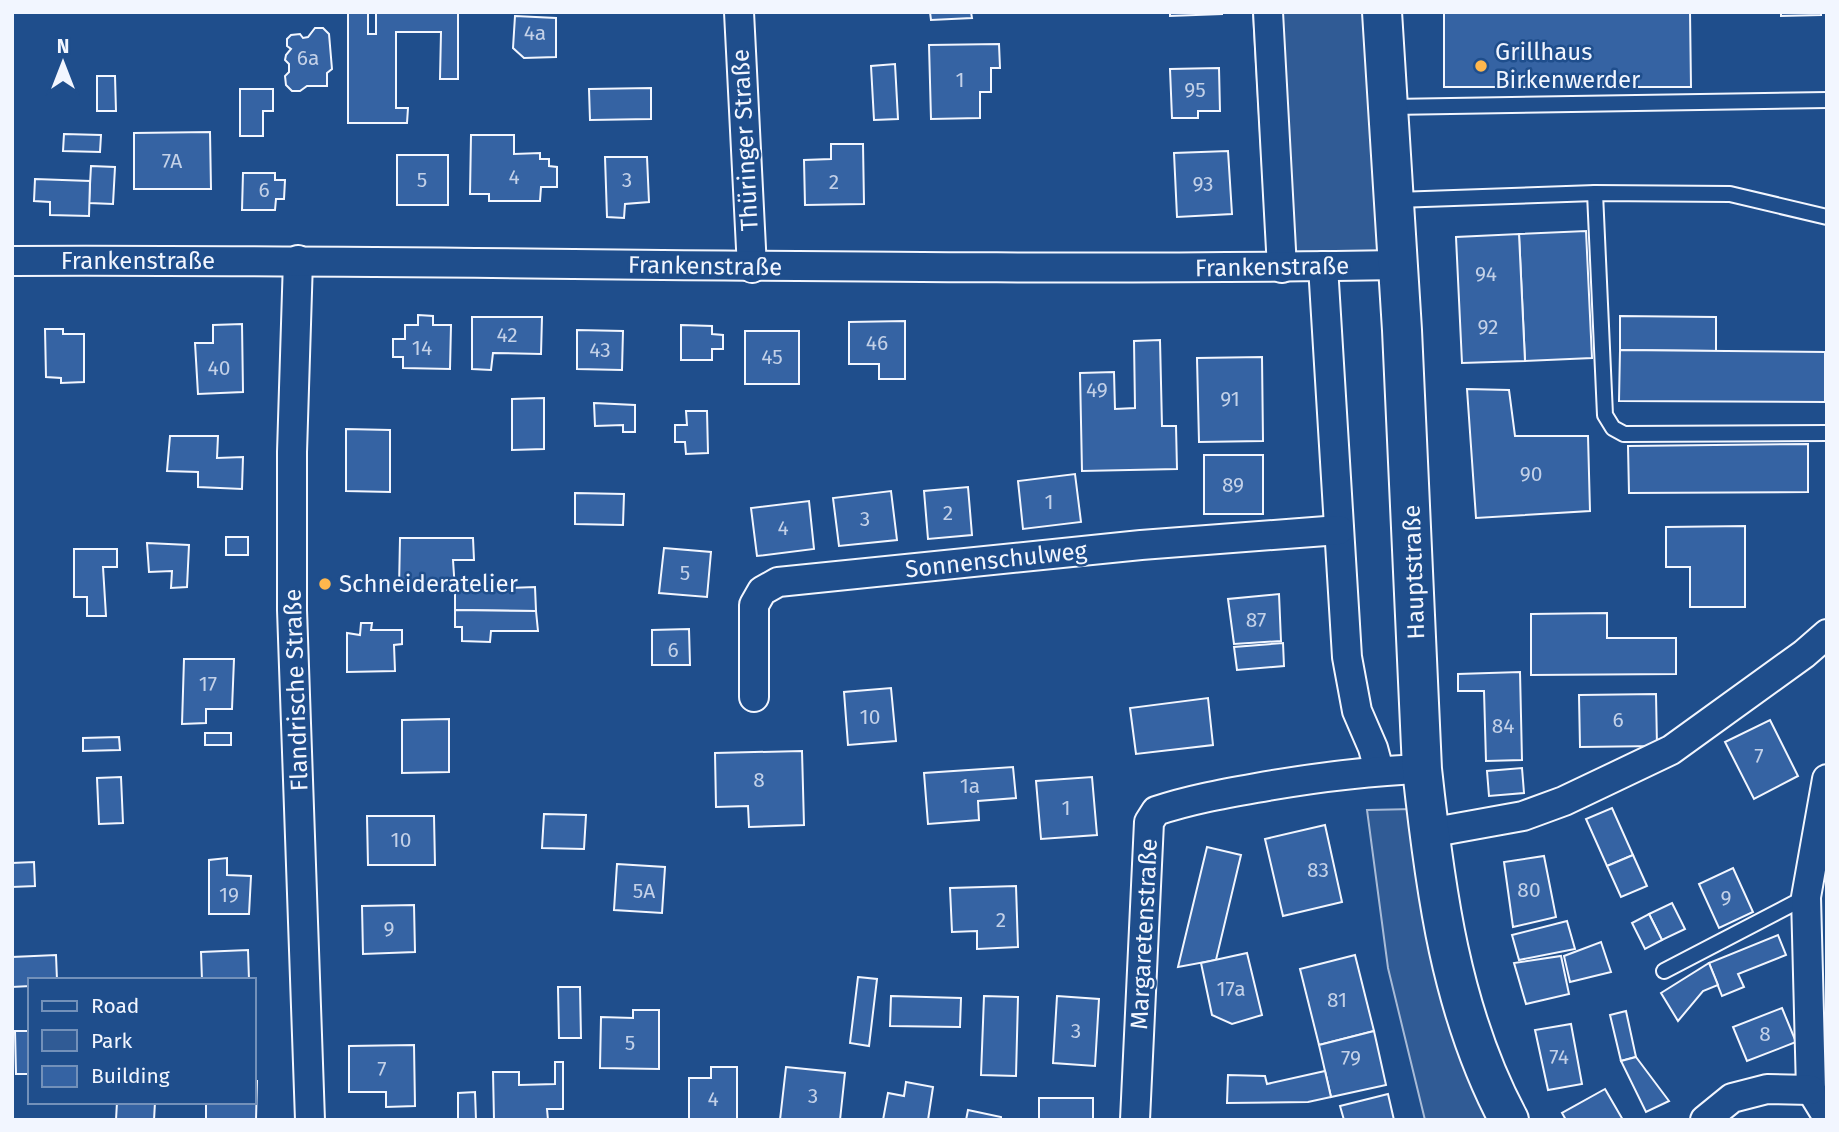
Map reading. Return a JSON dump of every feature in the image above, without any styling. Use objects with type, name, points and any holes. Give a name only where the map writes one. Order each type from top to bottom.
[{"type":"main road","name":"Hauptstraße","points":[[1382,12],[1414,559],[1422,769],[1429,833],[1454,976],[1485,1070],[1509,1120]]},
{"type":"street","name":"Thüringer Straße","points":[[739,12],[751,268]]},
{"type":"street","points":[[1268,12],[1282,268]]},
{"type":"street","name":"Frankenstraße","points":[[12,261],[298,260],[751,268],[1282,268],[1398,265]]},
{"type":"street","name":"Flandrische Straße","points":[[298,260],[292,452],[292,610],[310,1120]]},
{"type":"street","points":[[1323,267],[1351,685],[1357,711],[1379,770]]},
{"type":"street","name":"Sonnenschulweg","points":[[754,697],[754,605],[762,591],[778,582],[1141,545],[1339,530]]},
{"type":"street","points":[[1429,833],[1523,816],[1564,801],[1671,750],[1804,654],[1827,634]]},
{"type":"street","name":"Margaretenstraße","points":[[1135,1120],[1149,822],[1156,811],[1187,801],[1323,776],[1422,769]]},
{"type":"street","points":[[1827,779],[1806,897],[1811,1090],[1827,1116]]},
{"type":"street","points":[[1705,1120],[1732,1098],[1767,1089],[1811,1090]]},
{"type":"lane","points":[[1388,107],[1827,100]]},
{"type":"lane","points":[[1394,200],[1595,192],[1730,194],[1827,217]]},
{"type":"lane","points":[[1595,192],[1605,415],[1613,428],[1624,434],[1827,433]]},
{"type":"lane","points":[[1664,971],[1806,897]]},
{"type":"green space","points":[[1253,12],[1370,12],[1383,253],[1267,254]]},
{"type":"green space","points":[[1414,809],[1504,1120],[1425,1120],[1388,968],[1367,810]]},
{"type":"building","points":[[348,12],[368,12],[368,34],[376,34],[376,12],[458,12],[458,79],[440,79],[441,32],[396,32],[396,108],[408,108],[407,123],[348,123]]},
{"type":"building","points":[[930,12],[971,12],[972,18],[931,20]]},
{"type":"building","points":[[1170,12],[1222,12],[1222,14],[1170,16]]},
{"type":"building","points":[[1444,12],[1690,12],[1691,87],[1444,87]]},
{"type":"building","points":[[1781,12],[1821,12],[1821,15],[1781,16]]},
{"type":"building","points":[[515,16],[556,18],[556,57],[524,58],[513,48]]},
{"type":"building","points":[[315,28],[323,28],[329,34],[332,69],[327,73],[327,86],[307,86],[300,91],[292,91],[286,85],[285,76],[289,72],[286,55],[291,49],[287,46],[287,39],[291,35],[300,34],[303,38],[308,37]]},
{"type":"building","points":[[999,44],[1000,68],[991,68],[991,92],[980,92],[980,118],[931,119],[929,45]]},
{"type":"building","points":[[895,64],[898,119],[874,120],[871,66]]},
{"type":"building","points":[[1219,68],[1220,111],[1198,111],[1198,118],[1172,118],[1170,69]]},
{"type":"building","points":[[97,76],[115,76],[116,111],[97,111]]},
{"type":"building","points":[[651,88],[651,119],[590,120],[589,89]]},
{"type":"building","points":[[240,89],[273,89],[273,111],[263,111],[263,136],[240,136]]},
{"type":"building","points":[[210,132],[211,189],[134,189],[134,133]]},
{"type":"building","points":[[64,134],[101,135],[100,152],[63,151]]},
{"type":"building","points":[[471,135],[514,135],[514,154],[540,153],[540,159],[549,159],[549,166],[557,167],[557,187],[541,187],[540,201],[489,201],[489,194],[470,194]]},
{"type":"building","points":[[831,144],[863,144],[864,204],[805,205],[804,160],[831,159]]},
{"type":"building","points":[[1228,151],[1232,214],[1177,217],[1174,153]]},
{"type":"building","points":[[397,155],[448,155],[448,205],[397,205]]},
{"type":"building","points":[[605,157],[647,157],[649,202],[625,204],[624,218],[607,217]]},
{"type":"building","points":[[91,166],[115,167],[113,204],[89,203]]},
{"type":"building","points":[[243,173],[275,173],[275,180],[285,180],[284,199],[276,199],[275,210],[242,210]]},
{"type":"building","points":[[35,179],[90,181],[89,216],[50,215],[50,202],[34,201]]},
{"type":"building","points":[[1586,231],[1592,358],[1525,361],[1519,234]]},
{"type":"building","points":[[1519,234],[1525,361],[1462,363],[1456,237]]},
{"type":"building","points":[[418,315],[433,316],[433,325],[451,325],[450,369],[403,368],[403,357],[393,357],[393,339],[405,339],[405,325],[418,325]]},
{"type":"building","points":[[1620,316],[1716,317],[1716,351],[1620,350]]},
{"type":"building","points":[[472,317],[542,317],[541,354],[493,353],[491,370],[472,369]]},
{"type":"building","points":[[905,321],[905,379],[879,379],[879,364],[849,364],[849,322]]},
{"type":"building","points":[[242,324],[243,392],[198,394],[195,343],[213,343],[213,325]]},
{"type":"building","points":[[681,325],[712,326],[712,334],[723,335],[723,349],[712,349],[712,360],[681,360]]},
{"type":"building","points":[[45,329],[63,329],[63,334],[84,334],[84,382],[61,383],[61,378],[46,377]]},
{"type":"building","points":[[577,330],[623,331],[622,370],[577,369]]},
{"type":"building","points":[[745,331],[799,331],[799,384],[745,384]]},
{"type":"building","points":[[1160,340],[1162,426],[1176,426],[1177,469],[1082,471],[1080,373],[1114,372],[1115,409],[1135,408],[1134,341]]},
{"type":"building","points":[[1620,350],[1825,352],[1825,402],[1619,401]]},
{"type":"building","points":[[1262,357],[1263,441],[1199,442],[1197,358]]},
{"type":"building","points":[[1467,389],[1509,390],[1515,436],[1588,436],[1590,511],[1476,518]]},
{"type":"building","points":[[544,398],[544,449],[512,450],[512,399]]},
{"type":"building","points":[[594,403],[635,405],[635,432],[623,432],[623,425],[595,426]]},
{"type":"building","points":[[686,411],[707,411],[708,453],[686,454],[685,442],[675,442],[675,425],[687,425]]},
{"type":"building","points":[[346,429],[390,430],[390,492],[346,491]]},
{"type":"building","points":[[170,436],[218,436],[217,458],[243,457],[242,489],[198,487],[198,472],[167,471]]},
{"type":"building","points":[[1808,444],[1808,492],[1629,493],[1628,446]]},
{"type":"building","points":[[1204,455],[1263,455],[1263,514],[1204,514]]},
{"type":"building","points":[[1075,474],[1081,522],[1023,529],[1018,481]]},
{"type":"building","points":[[968,487],[972,535],[928,539],[924,491]]},
{"type":"building","points":[[891,491],[897,540],[839,546],[833,498]]},
{"type":"building","points":[[575,493],[624,494],[623,525],[575,524]]},
{"type":"building","points":[[809,501],[814,549],[757,556],[751,508]]},
{"type":"building","points":[[1745,526],[1745,607],[1690,607],[1690,567],[1666,567],[1666,527]]},
{"type":"building","points":[[226,537],[248,537],[248,555],[226,555]]},
{"type":"building","points":[[400,538],[473,538],[474,560],[453,560],[455,590],[399,589]]},
{"type":"building","points":[[147,543],[189,545],[187,587],[171,588],[172,571],[149,572]]},
{"type":"building","points":[[664,548],[711,552],[707,597],[659,593]]},
{"type":"building","points":[[74,549],[117,549],[117,567],[103,567],[106,616],[87,616],[87,597],[74,597]]},
{"type":"building","points":[[535,587],[536,611],[455,610],[455,590]]},
{"type":"building","points":[[1279,594],[1281,641],[1234,644],[1228,599]]},
{"type":"building","points":[[455,610],[536,611],[538,631],[491,631],[490,642],[462,641],[462,627],[455,627]]},
{"type":"building","points":[[1607,613],[1607,638],[1676,638],[1676,674],[1531,675],[1531,614]]},
{"type":"building","points":[[361,623],[372,623],[371,630],[402,630],[402,644],[394,645],[395,671],[347,672],[347,633],[360,635]]},
{"type":"building","points":[[689,629],[690,665],[652,665],[652,630]]},
{"type":"building","points":[[1283,643],[1284,666],[1237,670],[1234,647]]},
{"type":"building","points":[[184,659],[234,659],[232,709],[206,709],[206,723],[182,724]]},
{"type":"building","points":[[1520,672],[1522,760],[1486,761],[1484,691],[1458,691],[1458,674]]},
{"type":"building","points":[[891,688],[896,741],[848,745],[844,692]]},
{"type":"building","points":[[1656,694],[1657,746],[1580,747],[1579,695]]},
{"type":"building","points":[[1208,698],[1213,745],[1136,754],[1130,708]]},
{"type":"building","points":[[449,719],[449,772],[402,773],[402,720]]},
{"type":"building","points":[[1770,720],[1798,776],[1754,799],[1725,742]]},
{"type":"building","points":[[205,733],[231,733],[231,745],[205,745]]},
{"type":"building","points":[[119,737],[120,750],[83,751],[83,738]]},
{"type":"building","points":[[802,751],[804,825],[749,827],[748,806],[716,807],[715,753]]},
{"type":"building","points":[[1013,767],[1016,798],[978,801],[979,820],[928,824],[924,773]]},
{"type":"building","points":[[1522,768],[1524,793],[1489,796],[1487,771]]},
{"type":"building","points":[[121,777],[123,823],[99,824],[97,778]]},
{"type":"building","points":[[1092,777],[1097,835],[1041,839],[1036,781]]},
{"type":"building","points":[[1612,808],[1633,855],[1607,866],[1586,819]]},
{"type":"building","points":[[544,814],[586,815],[584,849],[542,848]]},
{"type":"building","points":[[367,816],[434,816],[435,865],[368,865]]},
{"type":"building","points":[[1325,825],[1342,902],[1283,916],[1265,839]]},
{"type":"building","points":[[1207,847],[1241,855],[1216,960],[1178,967]]},
{"type":"building","points":[[1633,855],[1647,886],[1621,897],[1607,866]]},
{"type":"building","points":[[1544,856],[1556,917],[1513,927],[1504,862]]},
{"type":"building","points":[[227,858],[227,875],[251,876],[249,914],[209,914],[209,860]]},
{"type":"building","points":[[34,862],[35,886],[12,887],[12,863]]},
{"type":"building","points":[[617,864],[665,867],[662,913],[614,910]]},
{"type":"building","points":[[1733,868],[1753,912],[1719,928],[1699,884]]},
{"type":"building","points":[[1016,886],[1018,947],[977,949],[977,931],[952,932],[950,888]]},
{"type":"building","points":[[1672,903],[1685,929],[1662,940],[1649,914]]},
{"type":"building","points":[[414,905],[415,952],[363,954],[362,906]]},
{"type":"building","points":[[1649,914],[1662,940],[1645,949],[1632,923]]},
{"type":"building","points":[[1567,921],[1575,949],[1519,960],[1512,935]]},
{"type":"building","points":[[1778,935],[1786,955],[1738,974],[1744,987],[1722,996],[1709,963]]},
{"type":"building","points":[[1601,942],[1611,972],[1570,982],[1564,956]]},
{"type":"building","points":[[248,950],[249,978],[202,978],[201,952]]},
{"type":"building","points":[[1247,953],[1262,1015],[1232,1024],[1212,1015],[1201,963]]},
{"type":"building","points":[[56,955],[57,978],[28,978],[28,986],[12,987],[12,957]]},
{"type":"building","points":[[1355,955],[1374,1031],[1319,1045],[1300,969]]},
{"type":"building","points":[[1561,956],[1569,994],[1526,1004],[1514,963]]},
{"type":"building","points":[[1709,963],[1718,985],[1703,991],[1678,1021],[1661,993]]},
{"type":"building","points":[[858,977],[877,979],[869,1046],[850,1043]]},
{"type":"building","points":[[558,987],[580,987],[581,1038],[559,1038]]},
{"type":"building","points":[[891,996],[961,998],[960,1027],[890,1026]]},
{"type":"building","points":[[984,996],[1018,997],[1016,1076],[981,1075]]},
{"type":"building","points":[[1057,996],[1099,999],[1095,1066],[1053,1063]]},
{"type":"building","points":[[1782,1008],[1796,1042],[1747,1061],[1733,1027]]},
{"type":"building","points":[[633,1010],[659,1010],[659,1069],[600,1068],[601,1017],[633,1018]]},
{"type":"building","points":[[1626,1011],[1636,1057],[1621,1061],[1610,1015]]},
{"type":"building","points":[[1571,1024],[1582,1084],[1548,1090],[1535,1030]]},
{"type":"building","points":[[15,1031],[28,1031],[28,1074],[16,1074]]},
{"type":"building","points":[[1374,1031],[1386,1085],[1331,1097],[1319,1045]]},
{"type":"building","points":[[414,1045],[415,1106],[386,1107],[386,1092],[349,1092],[349,1046]]},
{"type":"building","points":[[1636,1057],[1669,1101],[1646,1112],[1621,1061]]},
{"type":"building","points":[[555,1062],[563,1062],[563,1109],[547,1109],[548,1120],[494,1120],[493,1072],[519,1072],[519,1085],[555,1084]]},
{"type":"building","points":[[711,1067],[737,1067],[737,1120],[689,1120],[689,1078],[711,1078]]},
{"type":"building","points":[[786,1067],[845,1073],[840,1120],[780,1120]]},
{"type":"building","points":[[1325,1071],[1331,1097],[1308,1102],[1227,1103],[1228,1075],[1265,1076],[1267,1084]]},
{"type":"building","points":[[257,1081],[256,1120],[206,1120],[206,1104],[256,1104]]},
{"type":"building","points":[[906,1082],[933,1087],[928,1120],[883,1120],[888,1093],[904,1096]]},
{"type":"building","points":[[1605,1089],[1623,1120],[1566,1120],[1562,1113]]},
{"type":"building","points":[[475,1092],[476,1120],[458,1120],[458,1093]]},
{"type":"building","points":[[1388,1094],[1394,1120],[1344,1120],[1340,1106]]},
{"type":"building","points":[[1039,1098],[1093,1098],[1093,1120],[1039,1120]]},
{"type":"building","points":[[117,1104],[155,1104],[154,1120],[116,1120]]},
{"type":"building","points":[[968,1110],[1001,1117],[1001,1120],[966,1120]]},
{"type":"place","name":"Grillhaus Birkenwerder","points":[[1481,66]]},
{"type":"place","name":"Schneideratelier","points":[[325,584]]}]
